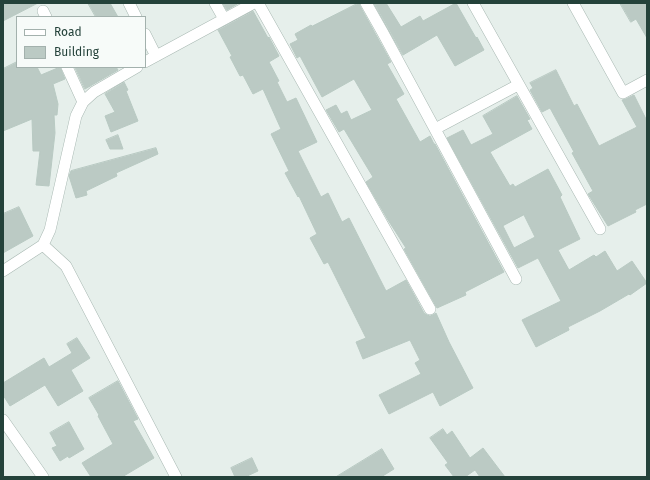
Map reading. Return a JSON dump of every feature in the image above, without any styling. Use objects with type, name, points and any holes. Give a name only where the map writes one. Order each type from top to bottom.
[{"type":"street","points":[[129,3],[136,16]]},
{"type":"street","points":[[215,3],[224,19]]},
{"type":"street","points":[[146,61],[254,3]]},
{"type":"street","points":[[258,3],[430,309]]},
{"type":"street","points":[[366,3],[516,279]]},
{"type":"street","points":[[473,3],[600,229]]},
{"type":"street","points":[[573,3],[623,93],[647,80]]},
{"type":"street","points":[[146,36],[156,56]]},
{"type":"street","points":[[67,68],[83,102]]},
{"type":"street","points":[[3,271],[43,245],[50,230],[76,116],[83,102],[94,92],[135,68]]},
{"type":"street","points":[[435,129],[518,84]]},
{"type":"street","points":[[43,245],[66,266],[173,476]]},
{"type":"street","points":[[3,420],[43,477]]},
{"type":"building","points":[[3,3],[38,3],[3,21]]},
{"type":"building","points":[[88,3],[110,3],[117,16],[95,16]]},
{"type":"building","points":[[223,3],[239,3],[227,10]]},
{"type":"building","points":[[359,3],[391,62],[387,64],[404,94],[396,99],[420,142],[430,136],[435,144],[504,272],[465,292],[466,295],[437,308],[404,249],[406,248],[366,182],[373,177],[344,129],[339,132],[326,110],[336,105],[341,114],[347,111],[351,120],[372,110],[354,79],[322,97],[300,56],[297,58],[290,44],[298,40],[295,34]]},
{"type":"building","points":[[374,3],[386,3],[401,27],[420,16],[423,21],[456,3],[484,50],[455,66],[437,35],[403,55]]},
{"type":"building","points":[[620,3],[647,3],[647,38],[636,19],[631,22]]},
{"type":"building","points":[[253,11],[279,56],[269,62],[279,81],[277,82],[287,102],[296,98],[317,142],[298,151],[321,197],[328,193],[342,222],[349,218],[386,291],[406,280],[424,313],[430,316],[436,313],[473,388],[440,406],[433,392],[389,414],[379,395],[421,374],[415,363],[420,360],[410,340],[363,359],[356,342],[366,338],[328,262],[324,264],[310,238],[317,234],[299,196],[298,197],[285,173],[289,171],[271,134],[281,129],[263,89],[253,94],[243,75],[240,76],[230,57],[232,56],[218,30]]},
{"type":"building","points":[[16,62],[16,68],[38,68],[41,75],[60,68],[65,79],[53,84],[58,104],[57,115],[54,115],[55,133],[49,186],[36,185],[40,151],[33,151],[32,119],[3,131],[3,69]]},
{"type":"building","points":[[75,68],[117,68],[118,70],[85,89]]},
{"type":"building","points":[[556,70],[574,106],[577,104],[599,146],[637,127],[622,100],[634,95],[647,121],[647,204],[635,210],[636,212],[608,226],[588,194],[593,191],[550,108],[542,112],[530,90],[533,88],[530,83]]},
{"type":"building","points":[[124,82],[138,121],[111,132],[105,116],[115,112],[105,94]]},
{"type":"building","points":[[517,96],[530,119],[527,120],[532,129],[490,152],[510,186],[513,184],[515,187],[548,169],[562,195],[560,197],[580,239],[558,250],[569,270],[594,255],[596,257],[605,251],[617,271],[632,261],[647,283],[630,295],[629,294],[568,327],[569,330],[536,347],[522,320],[561,301],[538,258],[518,268],[447,138],[463,130],[471,145],[493,134],[483,116]],"holes":[[[524,215],[535,237],[514,248],[503,226]]]},
{"type":"building","points":[[118,135],[123,149],[110,149],[106,140]]},
{"type":"building","points":[[156,148],[158,154],[116,173],[117,176],[86,191],[87,195],[76,198],[69,176],[71,171]]},
{"type":"building","points":[[19,207],[33,236],[3,253],[3,214]]},
{"type":"building","points":[[77,338],[90,358],[71,370],[83,391],[58,406],[45,385],[10,406],[3,395],[3,383],[44,358],[49,367],[72,353],[67,344]]},
{"type":"building","points":[[118,381],[138,419],[133,421],[154,458],[122,477],[91,477],[82,463],[113,444],[89,398]]},
{"type":"building","points":[[69,422],[84,449],[69,458],[68,456],[60,461],[52,448],[57,446],[50,433]]},
{"type":"building","points":[[443,429],[447,435],[452,431],[470,458],[483,448],[505,477],[480,477],[475,470],[465,477],[454,477],[445,465],[448,463],[430,438]]},
{"type":"building","points":[[382,449],[394,469],[381,477],[336,477]]},
{"type":"building","points":[[252,458],[258,471],[245,477],[235,477],[231,468]]}]
